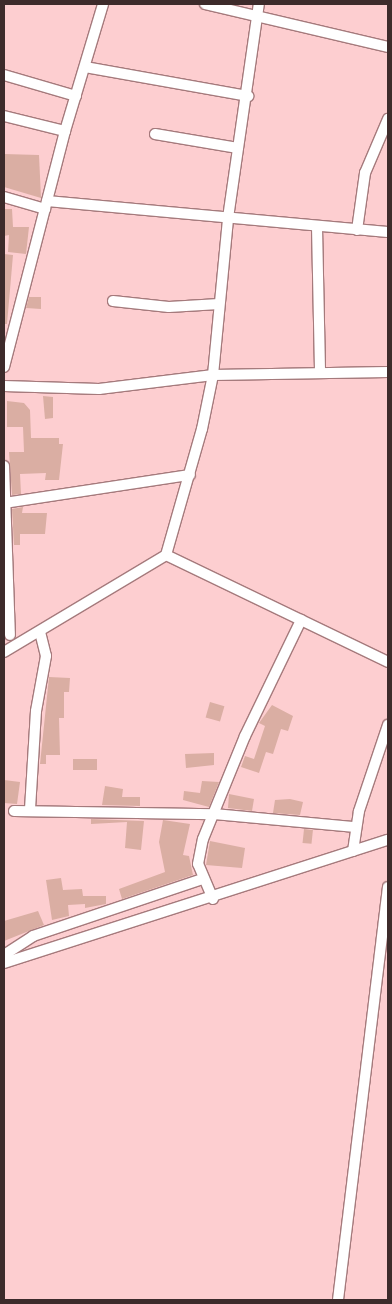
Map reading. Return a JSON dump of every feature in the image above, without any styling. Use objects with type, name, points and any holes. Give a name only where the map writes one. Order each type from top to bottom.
[{"type":"street","points":[[4,367],[65,131],[103,4]]},
{"type":"street","points":[[205,4],[388,48]]},
{"type":"street","points":[[4,652],[166,555],[190,475],[213,375],[228,218],[248,96],[259,4]]},
{"type":"street","points":[[85,67],[248,96]]},
{"type":"street","points":[[4,75],[76,96]]},
{"type":"street","points":[[4,116],[65,131]]},
{"type":"street","points":[[358,230],[365,173],[388,119]]},
{"type":"street","points":[[155,134],[238,148]]},
{"type":"street","points":[[4,197],[46,205],[388,232]]},
{"type":"street","points":[[317,227],[320,371]]},
{"type":"street","points":[[113,301],[169,307],[219,304]]},
{"type":"street","points":[[4,386],[99,389],[213,375],[320,371],[388,372]]},
{"type":"street","points":[[4,466],[8,630]]},
{"type":"street","points":[[5,503],[190,475]]},
{"type":"street","points":[[166,555],[388,662]]},
{"type":"street","points":[[213,898],[204,883],[200,848],[253,719],[301,620]]},
{"type":"street","points":[[30,809],[36,711],[46,656],[40,632]]},
{"type":"street","points":[[353,851],[354,833],[388,725]]},
{"type":"street","points":[[14,810],[214,814],[354,833]]},
{"type":"street","points":[[4,963],[213,898],[388,840]]},
{"type":"street","points":[[4,955],[27,938],[204,883]]},
{"type":"street","points":[[338,1300],[388,887]]},
{"type":"building","points":[[4,154],[39,155],[41,198],[4,187]]},
{"type":"building","points":[[4,209],[12,209],[13,227],[29,227],[26,254],[8,252],[9,235],[4,236]]},
{"type":"building","points":[[4,254],[13,255],[7,324],[4,324]]},
{"type":"building","points":[[29,297],[41,297],[41,309],[26,308]]},
{"type":"building","points":[[43,396],[53,397],[53,418],[45,419]]},
{"type":"building","points":[[7,401],[24,403],[30,410],[31,438],[59,438],[59,444],[63,444],[59,480],[45,480],[46,473],[20,474],[21,494],[12,495],[9,452],[24,452],[23,427],[7,427]]},
{"type":"building","points":[[23,507],[22,513],[47,513],[45,534],[20,534],[20,545],[14,545],[12,509]]},
{"type":"building","points":[[49,677],[70,678],[69,692],[64,692],[64,718],[59,718],[60,755],[46,755],[46,764],[40,764]]},
{"type":"building","points":[[210,702],[224,706],[220,722],[206,717]]},
{"type":"building","points":[[272,705],[293,716],[288,731],[281,729],[273,754],[266,752],[259,773],[241,767],[245,756],[254,759],[265,726],[259,723]]},
{"type":"building","points":[[214,753],[214,765],[186,768],[185,754]]},
{"type":"building","points":[[73,759],[97,759],[97,770],[73,770]]},
{"type":"building","points":[[4,780],[20,782],[17,804],[4,803]]},
{"type":"building","points":[[202,781],[219,782],[209,807],[183,800],[184,791],[200,793]]},
{"type":"building","points":[[105,786],[123,789],[122,797],[140,797],[140,806],[102,805]]},
{"type":"building","points":[[229,794],[254,799],[252,811],[228,808]]},
{"type":"building","points":[[290,799],[303,802],[300,815],[273,813],[275,800]]},
{"type":"building","points":[[91,819],[144,821],[141,850],[125,848],[127,822],[91,824]]},
{"type":"building","points":[[163,820],[190,824],[183,855],[189,856],[193,875],[122,899],[119,889],[165,872],[159,842]]},
{"type":"building","points":[[304,829],[313,830],[311,844],[303,843]]},
{"type":"building","points":[[210,841],[245,848],[242,868],[206,865]]},
{"type":"building","points":[[61,878],[63,890],[82,889],[83,896],[106,896],[106,904],[85,908],[85,904],[68,905],[69,916],[52,920],[46,880]]},
{"type":"building","points":[[38,911],[44,925],[4,941],[4,921]]}]
